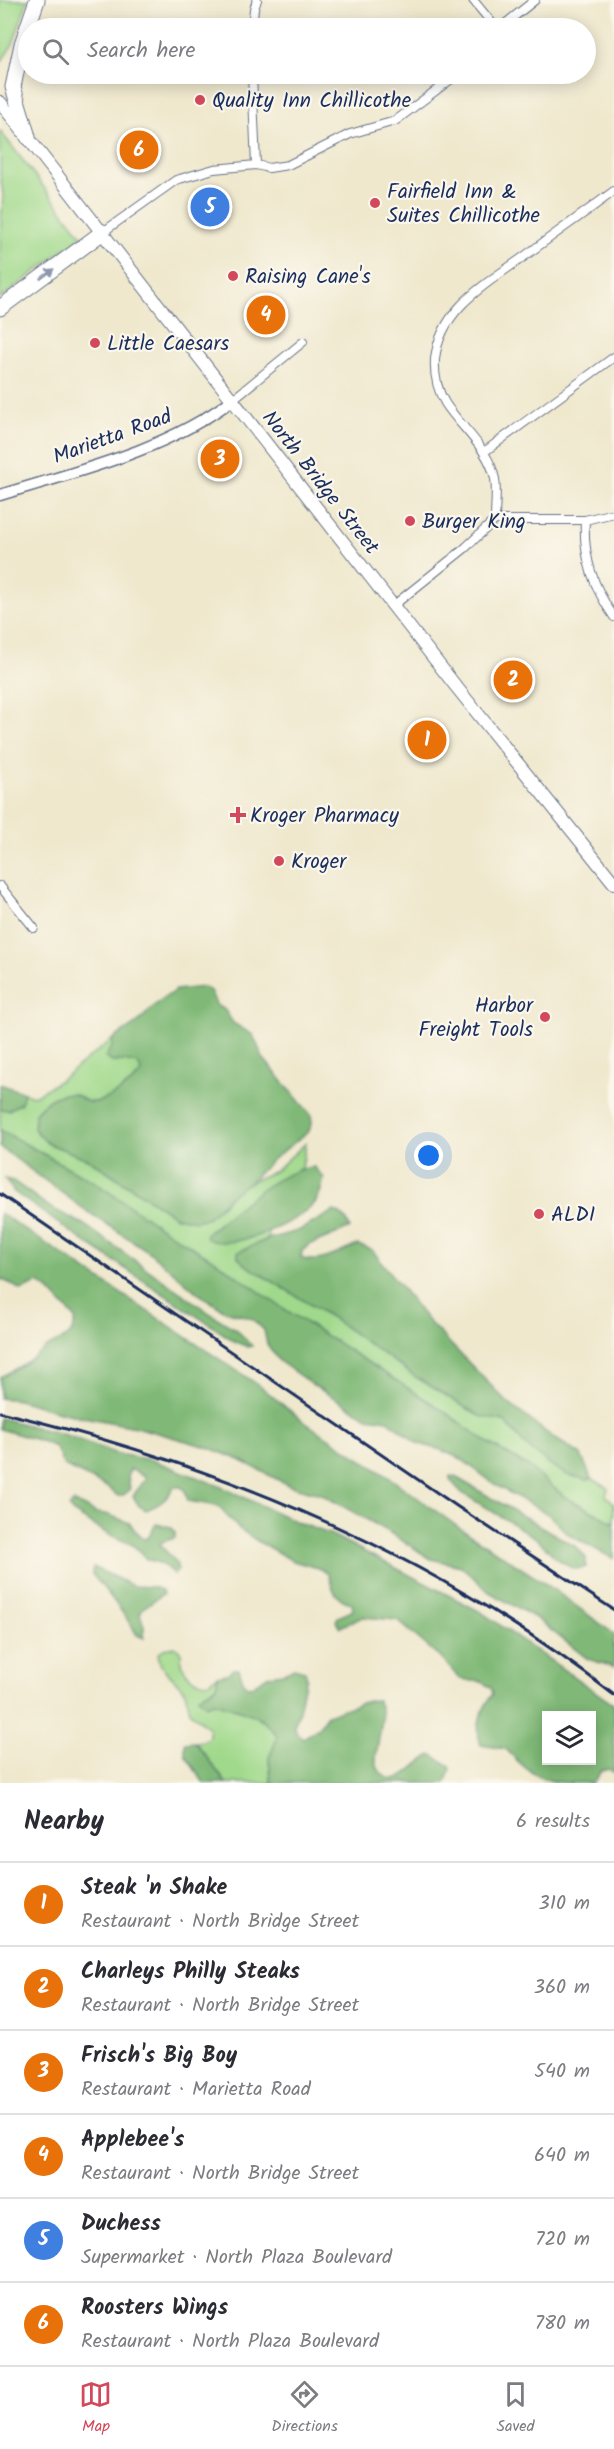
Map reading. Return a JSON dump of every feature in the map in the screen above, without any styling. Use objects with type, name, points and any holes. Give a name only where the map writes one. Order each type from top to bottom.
[{"type":"highway","points":[[31,18],[38,0]]},
{"type":"highway","points":[[18,63],[13,87],[28,137]]},
{"type":"highway","points":[[0,308],[103,232]]},
{"type":"main road","name":"North Bridge Street","points":[[0,102],[614,883]]},
{"type":"street","points":[[254,18],[257,0]]},
{"type":"street","points":[[473,0],[489,18]]},
{"type":"street","points":[[511,18],[535,0]]},
{"type":"street","points":[[252,84],[256,165]]},
{"type":"street","points":[[103,232],[176,180],[214,169],[256,165],[269,168],[288,165],[342,138],[395,121],[445,84]]},
{"type":"street","points":[[495,520],[495,479],[484,452],[451,412],[438,388],[434,374],[441,331],[464,301],[614,191]]},
{"type":"street","points":[[232,400],[303,342]]},
{"type":"street","points":[[484,452],[614,357]]},
{"type":"street","name":"Marietta Road","points":[[0,495],[163,440],[202,422],[232,400]]},
{"type":"street","points":[[394,605],[495,520],[585,520],[614,513]]},
{"type":"street","points":[[585,520],[584,539],[587,562],[603,601],[614,617]]},
{"type":"street","points":[[0,886],[34,928]]},
{"type":"green space","points":[[0,0],[28,0],[22,18],[18,18],[18,29],[13,44],[0,64]]},
{"type":"green space","points":[[0,131],[82,236],[0,299],[0,236],[3,195],[0,175]]},
{"type":"green space","points":[[204,987],[210,991],[217,1006],[224,1009],[233,1023],[253,1035],[263,1058],[311,1115],[312,1123],[309,1131],[272,1160],[250,1182],[231,1195],[209,1217],[197,1221],[176,1217],[90,1160],[47,1143],[34,1129],[35,1113],[55,1096],[74,1094],[89,1102],[95,1102],[110,1097],[132,1082],[142,1072],[138,1064],[124,1061],[112,1062],[105,1057],[112,1047],[113,1039],[137,1023],[158,1002],[176,990]]},
{"type":"green space","points":[[113,1039],[112,1062],[124,1061],[138,1064],[142,1072],[125,1087],[102,1100],[89,1102],[74,1094],[66,1094],[56,1096],[46,1102],[35,1113],[47,1143],[90,1160],[176,1217],[197,1221],[223,1205],[231,1195],[250,1182],[275,1171],[306,1143],[302,1168],[261,1190],[206,1234],[247,1239],[268,1232],[268,1239],[238,1252],[244,1263],[329,1316],[416,1377],[479,1416],[504,1421],[527,1447],[588,1480],[591,1478],[608,1488],[606,1496],[614,1503],[614,1523],[565,1497],[529,1467],[485,1441],[441,1409],[281,1307],[217,1262],[172,1235],[94,1182],[0,1130],[0,1109],[9,1110],[21,1103],[24,1093],[34,1096],[59,1081]]},
{"type":"green space","points":[[0,1084],[24,1093],[21,1103],[9,1110],[0,1109]]},
{"type":"green space","points":[[0,1130],[94,1182],[172,1235],[217,1262],[281,1307],[441,1409],[485,1441],[529,1467],[565,1497],[614,1523],[614,1559],[569,1535],[548,1514],[496,1485],[461,1459],[417,1443],[388,1420],[367,1417],[316,1387],[279,1361],[267,1344],[264,1330],[251,1318],[225,1311],[199,1294],[148,1251],[85,1210],[0,1147]]},
{"type":"green space","points":[[314,1167],[324,1178],[318,1199],[306,1212],[279,1227],[246,1239],[216,1242],[206,1238],[206,1234],[258,1192],[286,1175]]},
{"type":"green space","points":[[5,1179],[13,1181],[51,1208],[83,1224],[238,1331],[252,1346],[248,1347],[236,1342],[79,1238],[14,1192]]},
{"type":"green space","points":[[334,1211],[345,1218],[350,1228],[309,1245],[302,1251],[301,1258],[322,1259],[358,1245],[372,1250],[427,1320],[508,1403],[551,1436],[581,1455],[591,1478],[588,1480],[567,1475],[552,1466],[527,1447],[504,1421],[479,1416],[416,1377],[329,1316],[244,1264],[238,1257],[238,1252],[268,1239],[298,1231]]},
{"type":"green space","points":[[0,1213],[260,1386],[304,1422],[549,1586],[614,1634],[614,1667],[588,1659],[534,1617],[489,1592],[461,1566],[431,1559],[384,1529],[321,1494],[290,1486],[240,1460],[204,1446],[136,1427],[63,1413],[19,1400],[0,1398],[0,1377],[68,1336],[76,1319],[48,1289],[38,1283],[21,1290],[0,1278]]},
{"type":"green space","points":[[0,1418],[66,1435],[117,1454],[152,1460],[217,1485],[299,1523],[332,1535],[481,1612],[614,1705],[614,1773],[609,1769],[601,1771],[593,1783],[544,1779],[527,1769],[506,1749],[481,1745],[479,1725],[485,1706],[493,1694],[491,1687],[479,1681],[466,1681],[459,1678],[441,1658],[397,1620],[363,1617],[340,1627],[336,1621],[338,1617],[352,1611],[353,1607],[351,1603],[338,1596],[328,1574],[321,1569],[293,1561],[259,1542],[238,1528],[218,1506],[188,1501],[185,1490],[181,1487],[174,1487],[162,1502],[146,1510],[139,1506],[133,1496],[145,1476],[130,1469],[128,1476],[130,1490],[118,1496],[105,1486],[65,1466],[55,1447],[0,1429]]},
{"type":"green space","points":[[450,1476],[575,1546],[586,1558],[586,1567],[573,1569],[555,1557],[536,1538],[462,1493],[450,1480]]},
{"type":"green space","points":[[74,1502],[96,1513],[106,1514],[130,1523],[144,1539],[148,1538],[156,1524],[171,1527],[175,1532],[175,1538],[162,1542],[160,1545],[176,1562],[178,1571],[174,1574],[162,1564],[147,1559],[133,1545],[106,1533],[72,1512],[69,1507]]},
{"type":"green space","points":[[93,1567],[133,1586],[162,1590],[163,1594],[143,1608],[140,1614],[144,1626],[144,1638],[137,1635],[122,1611],[92,1574]]},
{"type":"green space","points":[[175,1647],[181,1653],[185,1670],[191,1677],[207,1683],[217,1676],[217,1686],[199,1697],[243,1711],[274,1730],[277,1737],[276,1743],[269,1757],[271,1783],[226,1783],[195,1742],[209,1737],[209,1729],[190,1711],[185,1691],[161,1666],[158,1654],[164,1649]]},
{"type":"green space","points":[[294,1668],[305,1671],[307,1678],[294,1725],[297,1733],[303,1738],[318,1728],[327,1715],[360,1703],[377,1700],[382,1722],[376,1760],[381,1772],[389,1779],[399,1778],[432,1755],[451,1768],[445,1783],[271,1783],[269,1758],[277,1738],[276,1734],[260,1718],[214,1702],[206,1705],[198,1697],[217,1686],[217,1676],[227,1674],[233,1669],[239,1669],[243,1681],[249,1687],[268,1676],[284,1673]]},
{"type":"green space","points":[[195,1742],[226,1783],[204,1783],[185,1755],[185,1743]]},
{"type":"railway","points":[[0,1194],[458,1507],[614,1610]]},
{"type":"railway","points":[[0,1412],[164,1459],[323,1520],[399,1557],[473,1599],[545,1645],[614,1695]]},
{"type":"place","name":"Quality Inn Chillicothe","points":[[200,100]]},
{"type":"place","name":"Roosters Wings","points":[[139,150]]},
{"type":"place","name":"Fairfield Inn & Suites Chillicothe","points":[[375,203]]},
{"type":"place","name":"Duchess","points":[[210,207]]},
{"type":"place","name":"Raising Cane's","points":[[233,276]]},
{"type":"place","name":"Applebee's","points":[[266,315]]},
{"type":"place","name":"Little Caesars","points":[[95,343]]},
{"type":"place","name":"Frisch's Big Boy","points":[[220,459]]},
{"type":"place","name":"Burger King","points":[[410,521]]},
{"type":"place","name":"Charleys Philly Steaks","points":[[513,680]]},
{"type":"place","name":"Steak 'n Shake","points":[[427,740]]},
{"type":"place","name":"Kroger Pharmacy","points":[[238,815]]},
{"type":"place","name":"Kroger","points":[[279,861]]},
{"type":"place","name":"Harbor Freight Tools","points":[[545,1017]]},
{"type":"place","name":"ALDI","points":[[539,1214]]}]
